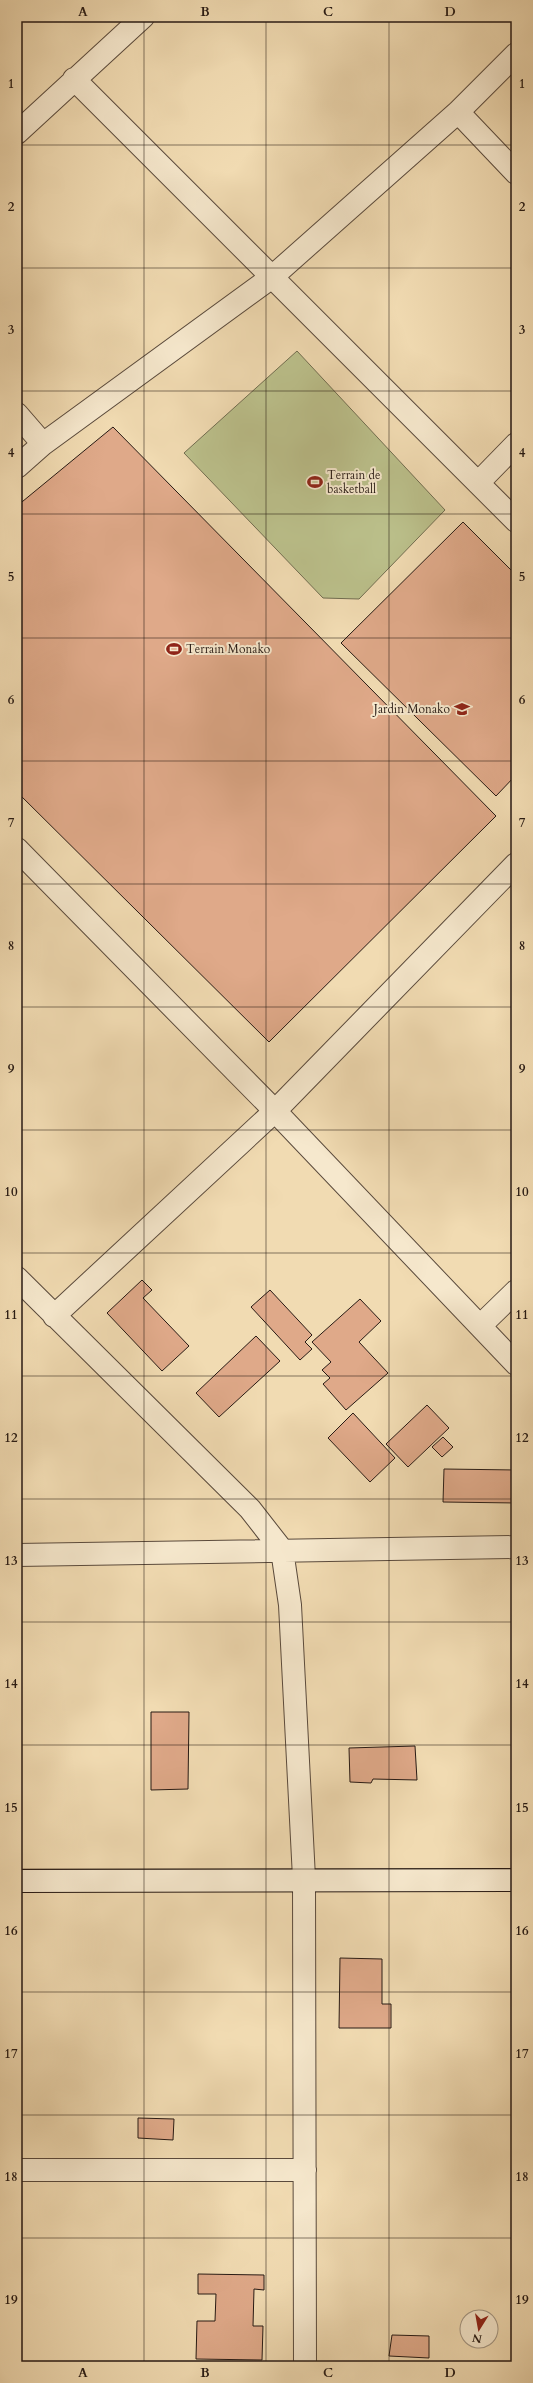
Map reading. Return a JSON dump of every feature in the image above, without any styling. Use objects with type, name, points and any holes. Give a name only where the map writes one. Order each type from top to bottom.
[{"type":"street","points":[[17,133],[143,17]]},
{"type":"street","points":[[17,467],[43,444],[272,276],[458,112],[516,54]]},
{"type":"street","points":[[74,79],[516,521]]},
{"type":"street","points":[[458,112],[516,173]]},
{"type":"street","points":[[17,414],[43,444]]},
{"type":"street","points":[[478,483],[516,444]]},
{"type":"street","points":[[17,849],[275,1111],[516,1364]]},
{"type":"street","points":[[54,1316],[275,1111],[516,864]]},
{"type":"street","points":[[17,1278],[250,1509],[282,1550],[290,1605],[304,1878],[305,2366]]},
{"type":"street","points":[[480,1326],[516,1291]]},
{"type":"street","points":[[17,1555],[516,1547]]},
{"type":"street","points":[[17,1880],[304,1878],[516,1880]]},
{"type":"street","points":[[17,2170],[304,2170]]},
{"type":"green space","name":"Terrain de basketball","points":[[297,351],[445,510],[359,599],[323,598],[184,453]]},
{"type":"building","name":"Terrain Monako","points":[[113,427],[496,816],[269,1042],[17,792],[17,506]]},
{"type":"building","name":"Jardin Monako","points":[[463,522],[516,575],[516,775],[496,796],[341,643]]},
{"type":"building","points":[[142,1280],[152,1290],[143,1298],[189,1346],[162,1371],[107,1313]]},
{"type":"building","points":[[270,1290],[312,1335],[305,1342],[312,1349],[300,1360],[251,1307]]},
{"type":"building","points":[[360,1299],[381,1321],[359,1342],[388,1373],[346,1410],[323,1384],[330,1378],[322,1370],[331,1362],[312,1342]]},
{"type":"building","points":[[256,1336],[280,1361],[219,1417],[196,1393]]},
{"type":"building","points":[[427,1405],[449,1428],[408,1467],[386,1444]]},
{"type":"building","points":[[353,1413],[395,1458],[370,1482],[328,1438]]},
{"type":"building","points":[[443,1437],[453,1447],[442,1457],[432,1447]]},
{"type":"building","points":[[444,1469],[516,1470],[516,1503],[443,1502]]},
{"type":"building","points":[[151,1712],[189,1712],[188,1789],[151,1790]]},
{"type":"building","points":[[415,1746],[417,1780],[373,1779],[371,1783],[350,1782],[349,1748]]},
{"type":"building","points":[[340,1958],[382,1959],[382,2004],[391,2004],[391,2028],[339,2028]]},
{"type":"building","points":[[138,2118],[174,2119],[173,2140],[138,2138]]},
{"type":"building","points":[[198,2274],[264,2275],[264,2290],[254,2289],[253,2326],[263,2326],[262,2360],[196,2359],[197,2321],[215,2321],[216,2294],[198,2294]]},
{"type":"building","points":[[392,2335],[429,2336],[429,2358],[389,2356]]},
{"type":"place","name":"Terrain de basketball","points":[[315,482]]},
{"type":"place","name":"Terrain Monako","points":[[174,649]]},
{"type":"place","name":"Jardin Monako","points":[[462,709]]}]
